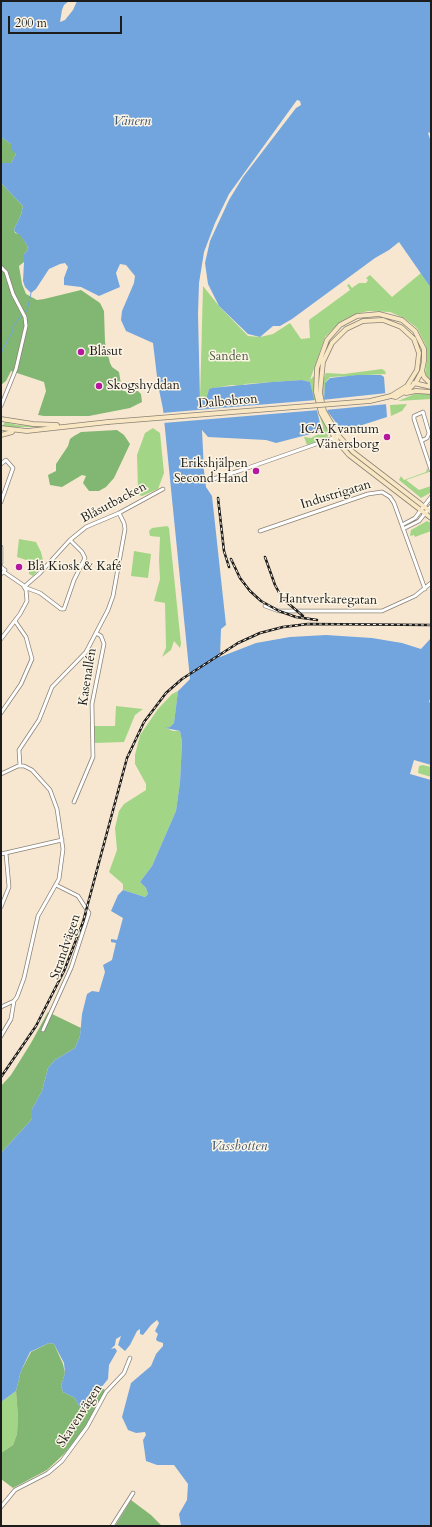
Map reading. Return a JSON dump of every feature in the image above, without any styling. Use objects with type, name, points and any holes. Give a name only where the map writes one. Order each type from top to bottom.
[{"type":"main road","points":[[403,394],[416,382],[422,371],[424,355],[422,342],[412,328],[402,320],[389,315],[374,314],[353,318],[340,325],[327,340],[319,362],[316,378],[319,406],[336,437],[423,508],[429,510],[431,518]]},
{"type":"main road","points":[[336,437],[324,411],[320,393],[326,354],[340,333],[351,326],[370,320],[383,320],[402,327],[414,339],[419,353],[419,366],[414,377],[407,386]]},
{"type":"main road","points":[[422,371],[424,377],[431,385]]},
{"type":"main road","points":[[414,377],[418,387],[424,391]]},
{"type":"main road","points":[[391,396],[416,382],[431,385]]},
{"type":"main road","points":[[391,396],[396,397],[403,394],[424,391],[431,392]]},
{"type":"main road","name":"Dalbobron","points":[[1,428],[19,431],[73,425],[370,401],[391,396]]},
{"type":"main road","name":"Dalbobron","points":[[1,419],[33,424],[67,426]]},
{"type":"main road","points":[[1,435],[19,431]]},
{"type":"street","points":[[1,267],[6,272],[13,294],[24,315],[26,326],[21,352],[1,406]]},
{"type":"street","points":[[421,441],[428,436],[423,412],[414,416],[421,441],[431,470]]},
{"type":"street","points":[[210,480],[336,437]]},
{"type":"street","points":[[319,444],[332,443],[336,437]]},
{"type":"street","points":[[1,464],[6,460],[13,468],[1,502]]},
{"type":"street","name":"Blåsutbacken","points":[[24,587],[40,573],[70,540],[86,527],[163,489]]},
{"type":"street","name":"Industrigatan","points":[[260,531],[376,492],[382,492],[390,497],[402,524],[425,589]]},
{"type":"street","points":[[402,524],[415,518],[431,497]]},
{"type":"street","points":[[403,529],[416,523],[429,510]]},
{"type":"street","name":"Kasenallén","points":[[74,802],[93,757],[92,704],[104,644],[101,636],[96,633],[111,603],[118,568],[125,529],[119,512]]},
{"type":"street","points":[[1,567],[4,568],[2,573],[24,587],[40,593],[64,609],[74,580],[85,558],[82,552],[70,540]]},
{"type":"street","points":[[1,547],[1,563]]},
{"type":"street","name":"Hantverkaregatan","points":[[265,606],[279,611],[374,612],[396,606],[425,589],[431,583]]},
{"type":"street","points":[[1,639],[15,621],[26,601],[24,587]]},
{"type":"street","points":[[1,713],[21,684],[32,659],[26,637],[15,621]]},
{"type":"street","points":[[20,766],[19,750],[39,720],[52,687],[80,660],[96,633]]},
{"type":"street","points":[[1,774],[20,766],[32,770],[52,793],[57,809],[62,840],[62,868],[60,878],[38,916],[24,978],[18,997],[14,1001],[1,1006]]},
{"type":"street","points":[[1,854],[62,840]]},
{"type":"street","points":[[1,907],[9,887],[6,854]]},
{"type":"street","name":"Strandvägen","points":[[44,1030],[71,968],[89,913],[78,896],[56,885]]},
{"type":"street","points":[[1,1036],[11,1019],[14,1001]]},
{"type":"street","name":"Skavenvägen","points":[[1,1507],[15,1490],[48,1473],[62,1460],[88,1427],[106,1392],[124,1373],[130,1358]]},
{"type":"street","points":[[112,1526],[133,1493]]},
{"type":"green space","points":[[1,137],[11,144],[16,154],[11,163],[1,163]]},
{"type":"green space","points":[[1,183],[23,206],[21,215],[14,229],[15,233],[20,234],[27,245],[28,250],[24,254],[24,262],[19,266],[22,284],[26,294],[37,300],[81,290],[100,303],[104,311],[105,342],[110,363],[112,367],[119,372],[122,390],[127,392],[138,391],[141,394],[142,402],[130,408],[89,416],[44,416],[38,415],[46,391],[44,382],[11,371],[6,381],[1,385]]},
{"type":"green space","name":"Sanden","points":[[421,273],[431,288],[431,381],[425,374],[427,358],[426,346],[417,328],[404,318],[390,312],[368,311],[356,314],[340,322],[325,337],[310,380],[314,376],[316,400],[314,400],[310,382],[302,380],[245,384],[240,386],[232,385],[209,389],[206,399],[200,400],[203,286],[219,306],[248,336],[260,337],[273,334],[290,323],[301,339],[310,338],[309,320],[350,290],[347,285],[349,284],[352,288],[359,283],[366,283],[368,280],[366,278],[370,275],[392,297]]},
{"type":"green space","points":[[382,369],[386,374],[330,377],[325,383],[324,400],[322,400],[323,380],[326,373],[344,374]]},
{"type":"green space","points":[[417,393],[431,394],[431,399],[398,401]]},
{"type":"green space","points":[[407,404],[402,411],[391,416],[390,405]]},
{"type":"green space","points":[[318,411],[321,411],[329,433],[327,438],[307,445],[304,437],[311,438],[322,432],[323,426]]},
{"type":"green space","points":[[5,422],[17,425],[42,427],[2,427]]},
{"type":"green space","points":[[153,428],[160,433],[164,473],[158,489],[142,496],[139,495],[138,490],[137,455],[145,433]]},
{"type":"green space","points":[[117,430],[124,435],[130,444],[114,478],[106,487],[99,491],[89,491],[83,483],[86,476],[82,475],[62,487],[50,485],[48,475],[56,471],[56,464],[68,446],[70,439],[81,432]]},
{"type":"green space","points":[[427,468],[429,472],[406,480],[419,490],[431,486],[430,493],[421,498],[399,480],[401,476],[404,480],[426,472]]},
{"type":"green space","points":[[427,521],[431,523],[431,531],[415,537],[414,535],[410,536],[411,530]]},
{"type":"green space","points":[[167,526],[169,528],[181,644],[180,648],[174,641],[171,650],[162,657],[166,648],[165,603],[154,601],[160,579],[160,537],[150,536],[149,531],[152,528]]},
{"type":"green space","points":[[19,539],[36,542],[41,552],[44,564],[33,576],[29,574],[29,561],[17,557]]},
{"type":"green space","points":[[134,551],[151,554],[148,578],[131,576]]},
{"type":"green space","points":[[178,691],[174,723],[170,727],[166,728],[173,731],[180,731],[182,742],[180,782],[176,811],[152,866],[140,882],[146,888],[148,894],[145,897],[123,890],[123,884],[109,872],[117,850],[115,828],[119,811],[124,804],[146,790],[146,784],[135,764],[135,755],[140,735],[158,709],[172,694]]},
{"type":"green space","points":[[116,706],[143,709],[135,715],[124,742],[94,743],[93,726],[115,726]]},
{"type":"green space","points":[[423,765],[431,767],[431,777],[418,773],[419,766]]},
{"type":"green space","points":[[48,1012],[81,1028],[80,1036],[75,1048],[55,1060],[48,1068],[42,1091],[32,1109],[32,1119],[1,1153],[1,1086],[11,1075]]},
{"type":"green space","points":[[49,1343],[54,1344],[63,1364],[65,1373],[61,1386],[63,1392],[75,1398],[79,1406],[85,1408],[100,1387],[105,1390],[98,1407],[86,1427],[64,1454],[47,1470],[13,1488],[1,1479],[1,1453],[13,1445],[17,1434],[18,1417],[16,1391],[21,1371],[31,1352]]},
{"type":"green space","points":[[16,1391],[18,1418],[17,1434],[13,1445],[1,1453],[1,1402]]},
{"type":"green space","points":[[131,1500],[151,1515],[162,1526],[115,1526]]},
{"type":"water","name":"Vassbotten","points":[[1,1],[69,1],[64,5],[60,22],[65,20],[73,10],[77,1],[431,1],[431,132],[428,133],[431,142],[431,288],[399,242],[292,319],[280,326],[273,326],[260,337],[248,334],[219,306],[208,284],[205,263],[210,241],[229,200],[243,177],[296,108],[301,105],[300,101],[297,100],[229,194],[215,223],[204,252],[199,283],[198,314],[200,400],[206,399],[209,389],[212,388],[302,380],[310,382],[322,431],[276,443],[266,440],[208,437],[202,430],[204,471],[206,487],[212,496],[226,625],[221,629],[220,657],[256,643],[290,637],[326,635],[372,638],[402,643],[421,649],[431,638],[431,696],[429,702],[431,703],[431,765],[414,760],[410,774],[431,780],[431,1526],[181,1526],[179,1514],[187,1500],[188,1484],[174,1465],[157,1465],[146,1461],[143,1440],[146,1435],[145,1432],[136,1433],[128,1430],[122,1417],[131,1383],[151,1366],[156,1354],[163,1346],[163,1343],[157,1341],[156,1339],[158,1334],[155,1331],[159,1323],[157,1320],[143,1335],[140,1334],[140,1329],[137,1331],[130,1345],[125,1351],[118,1345],[121,1336],[116,1339],[115,1345],[111,1349],[115,1348],[117,1351],[109,1365],[108,1379],[85,1408],[79,1406],[75,1398],[63,1392],[61,1386],[65,1373],[64,1363],[54,1344],[49,1343],[30,1352],[21,1371],[16,1391],[1,1402],[1,1153],[32,1119],[32,1109],[42,1091],[48,1068],[55,1060],[75,1048],[80,1036],[82,1014],[87,994],[92,991],[99,992],[105,972],[103,965],[112,960],[116,943],[111,942],[111,939],[117,940],[123,918],[111,911],[118,895],[123,890],[145,897],[148,894],[146,888],[140,882],[152,866],[176,811],[180,782],[182,742],[180,731],[165,728],[170,727],[174,723],[178,691],[190,679],[163,409],[158,385],[153,343],[126,331],[121,320],[122,311],[134,283],[135,276],[126,265],[120,264],[116,273],[120,287],[99,296],[81,287],[64,285],[64,278],[68,267],[65,263],[49,269],[36,289],[31,293],[25,287],[23,281],[24,254],[28,250],[27,245],[14,229],[21,215],[23,206],[1,183],[1,163],[11,163],[16,154],[11,149],[11,144],[1,137]]},
{"type":"water","points":[[357,375],[381,375],[384,377],[387,417],[353,428],[340,428],[328,412],[324,400],[325,383],[330,378]]},
{"type":"pier","points":[[387,393],[388,404],[325,410],[322,400]]},
{"type":"pier","points":[[316,400],[319,410],[163,423],[162,413]]},
{"type":"waterway","points":[[1,353],[13,331],[13,326],[27,311],[31,293]]},
{"type":"railway","points":[[218,498],[224,551],[229,567]]},
{"type":"railway","points":[[265,557],[275,585],[282,598],[303,616]]},
{"type":"railway","points":[[231,559],[240,578],[250,591],[261,601],[279,611],[296,617],[317,620]]},
{"type":"railway","points":[[1,1077],[36,1026],[64,971],[83,922],[127,758],[144,722],[166,693],[182,679],[238,643],[260,633],[283,627],[308,624],[431,625]]},
{"type":"place","name":"Blåsut","points":[[81,352]]},
{"type":"place","name":"Skogshyddan","points":[[99,386]]},
{"type":"place","name":"ICA Kvantum Vänersborg","points":[[387,437]]},
{"type":"place","name":"Erikshjälpen Second Hand","points":[[256,471]]},
{"type":"place","name":"Blå Kiosk & Kafé","points":[[19,567]]},
{"type":"water label","name":"Vänern","points":[[132,122]]}]
